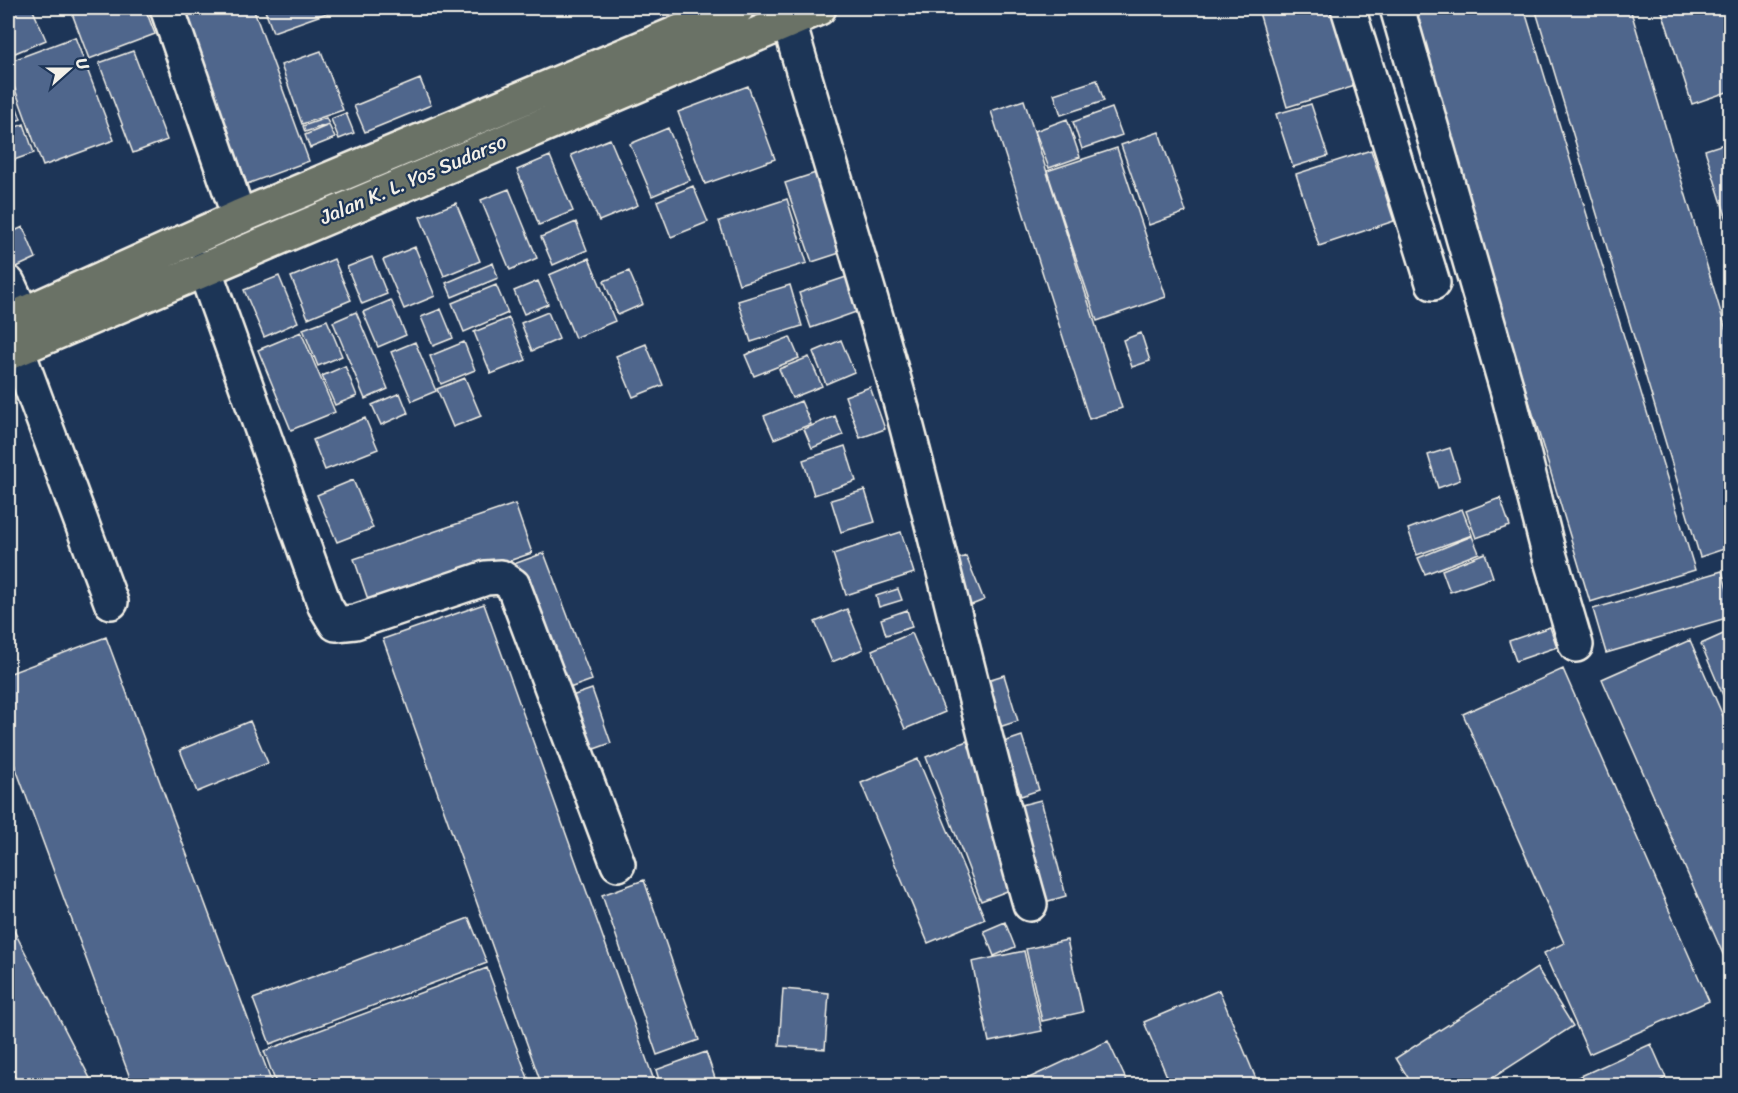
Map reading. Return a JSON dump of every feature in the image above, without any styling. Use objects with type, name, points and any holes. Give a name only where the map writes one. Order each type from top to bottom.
[{"type":"highway","name":"Jalan K. L. Yos Sudarso","points":[[13,334],[204,268],[277,219],[737,8]]},
{"type":"highway","name":"Jalan K. L. Yos Sudarso","points":[[13,334],[239,217],[277,219],[787,14],[819,8]]},
{"type":"street","points":[[167,8],[239,217]]},
{"type":"street","points":[[1348,8],[1432,283]]},
{"type":"street","points":[[1397,8],[1508,393],[1548,550],[1576,645]]},
{"type":"street","points":[[787,14],[856,241],[904,418],[1000,797],[1030,904]]},
{"type":"street","points":[[204,268],[325,606],[336,624],[355,622],[486,578],[501,577],[513,585],[618,864]]},
{"type":"street","points":[[8,283],[13,334],[111,602]]},
{"type":"building","points":[[8,8],[32,8],[46,40],[8,56]]},
{"type":"building","points":[[70,8],[145,8],[155,34],[89,59]]},
{"type":"building","points":[[182,8],[253,8],[309,161],[247,184]]},
{"type":"building","points":[[264,8],[325,8],[327,13],[273,32]]},
{"type":"building","points":[[1331,8],[1355,86],[1287,107],[1258,9]]},
{"type":"building","points":[[1410,8],[1524,8],[1695,570],[1590,602]]},
{"type":"building","points":[[1535,8],[1630,8],[1730,343],[1730,547],[1700,557]]},
{"type":"building","points":[[1661,8],[1730,8],[1730,91],[1692,104]]},
{"type":"building","points":[[75,37],[114,140],[43,166],[8,70],[8,62]]},
{"type":"building","points":[[133,51],[167,140],[133,153],[99,63]]},
{"type":"building","points":[[321,51],[343,110],[302,124],[281,65]]},
{"type":"building","points":[[420,79],[431,105],[365,132],[354,106]]},
{"type":"building","points":[[1097,80],[1104,101],[1061,115],[1054,94]]},
{"type":"building","points":[[8,84],[21,119],[8,124]]},
{"type":"building","points":[[748,86],[775,159],[705,184],[678,112]]},
{"type":"building","points":[[1024,100],[1122,408],[1089,419],[991,111]]},
{"type":"building","points":[[1311,104],[1328,156],[1293,167],[1276,114]]},
{"type":"building","points":[[1112,108],[1122,135],[1082,149],[1073,122]]},
{"type":"building","points":[[346,113],[354,133],[339,139],[331,119]]},
{"type":"building","points":[[326,118],[329,124],[305,132],[303,126]]},
{"type":"building","points":[[1067,119],[1080,157],[1049,168],[1035,131]]},
{"type":"building","points":[[24,124],[34,153],[11,161],[8,151],[8,130]]},
{"type":"building","points":[[329,125],[335,138],[310,148],[305,135]]},
{"type":"building","points":[[668,128],[690,180],[652,196],[630,144]]},
{"type":"building","points":[[1159,132],[1186,212],[1149,225],[1121,145]]},
{"type":"building","points":[[610,139],[638,205],[599,221],[571,155]]},
{"type":"building","points":[[1730,142],[1730,229],[1705,150]]},
{"type":"building","points":[[1117,148],[1166,297],[1097,321],[1047,171]]},
{"type":"building","points":[[1371,150],[1394,221],[1319,246],[1296,174]]},
{"type":"building","points":[[550,156],[573,211],[539,225],[517,170]]},
{"type":"building","points":[[825,170],[852,249],[812,262],[785,183]]},
{"type":"building","points":[[693,186],[708,222],[671,237],[657,201]]},
{"type":"building","points":[[509,189],[537,258],[510,270],[481,200]]},
{"type":"building","points":[[787,199],[807,263],[739,284],[719,221]]},
{"type":"building","points":[[456,203],[480,261],[444,276],[420,217]]},
{"type":"building","points":[[576,222],[587,250],[553,265],[541,237]]},
{"type":"building","points":[[23,227],[36,258],[8,271],[8,234]]},
{"type":"building","points":[[415,247],[435,296],[404,309],[383,260]]},
{"type":"building","points":[[372,257],[387,294],[362,304],[347,267]]},
{"type":"building","points":[[589,258],[615,321],[575,338],[549,275]]},
{"type":"building","points":[[334,259],[351,300],[308,318],[291,277]]},
{"type":"building","points":[[493,263],[498,278],[452,297],[446,283]]},
{"type":"building","points":[[629,271],[643,304],[618,315],[604,281]]},
{"type":"building","points":[[858,273],[870,307],[811,328],[799,293]]},
{"type":"building","points":[[279,276],[298,322],[264,337],[244,290]]},
{"type":"building","points":[[538,281],[548,304],[524,314],[514,291]]},
{"type":"building","points":[[496,285],[508,313],[464,332],[452,303]]},
{"type":"building","points":[[790,285],[802,326],[751,342],[738,301]]},
{"type":"building","points":[[391,300],[406,335],[378,347],[363,312]]},
{"type":"building","points":[[441,309],[453,338],[433,346],[421,317]]},
{"type":"building","points":[[356,312],[388,389],[365,399],[333,322]]},
{"type":"building","points":[[548,312],[559,339],[532,351],[521,323]]},
{"type":"building","points":[[509,318],[526,360],[491,374],[474,332]]},
{"type":"building","points":[[327,320],[342,356],[318,366],[303,329]]},
{"type":"building","points":[[301,332],[335,412],[291,430],[258,350]]},
{"type":"building","points":[[1141,333],[1150,361],[1132,367],[1123,340]]},
{"type":"building","points":[[790,337],[799,358],[754,376],[745,355]]},
{"type":"building","points":[[841,340],[854,372],[826,384],[813,352]]},
{"type":"building","points":[[415,342],[436,391],[412,401],[391,352]]},
{"type":"building","points":[[464,342],[475,370],[441,384],[430,356]]},
{"type":"building","points":[[646,344],[663,385],[633,397],[616,356]]},
{"type":"building","points":[[809,357],[822,386],[792,398],[779,369]]},
{"type":"building","points":[[345,366],[357,396],[335,405],[322,376]]},
{"type":"building","points":[[465,378],[481,416],[453,427],[437,389]]},
{"type":"building","points":[[870,387],[885,429],[860,438],[845,396]]},
{"type":"building","points":[[400,393],[408,413],[381,425],[372,405]]},
{"type":"building","points":[[801,401],[811,424],[774,439],[764,416]]},
{"type":"building","points":[[835,416],[843,435],[812,448],[804,429]]},
{"type":"building","points":[[365,418],[378,449],[325,470],[313,440]]},
{"type":"building","points":[[845,446],[856,481],[814,495],[803,460]]},
{"type":"building","points":[[1450,448],[1460,480],[1438,488],[1428,455]]},
{"type":"building","points":[[353,480],[373,528],[337,542],[317,495]]},
{"type":"building","points":[[865,490],[875,522],[841,532],[831,500]]},
{"type":"building","points":[[1500,498],[1510,526],[1476,538],[1466,511]]},
{"type":"building","points":[[515,504],[532,553],[371,608],[354,559]]},
{"type":"building","points":[[1462,509],[1472,535],[1417,555],[1408,529]]},
{"type":"building","points":[[901,532],[914,573],[846,595],[833,554]]},
{"type":"building","points":[[1472,536],[1479,553],[1425,574],[1418,558]]},
{"type":"building","points":[[544,553],[592,680],[561,691],[514,564]]},
{"type":"building","points":[[1485,553],[1493,577],[1450,592],[1442,570]]},
{"type":"building","points":[[966,556],[984,600],[964,608],[946,564]]},
{"type":"building","points":[[1722,571],[1730,600],[1730,617],[1606,653],[1593,609]]},
{"type":"building","points":[[898,589],[902,600],[879,607],[876,596]]},
{"type":"building","points":[[484,604],[656,1086],[542,1086],[383,639]]},
{"type":"building","points":[[847,609],[863,649],[832,662],[815,622]]},
{"type":"building","points":[[907,610],[912,627],[886,635],[881,619]]},
{"type":"building","points":[[1550,627],[1557,647],[1516,661],[1509,641]]},
{"type":"building","points":[[1730,631],[1730,712],[1701,644]]},
{"type":"building","points":[[912,633],[945,712],[905,729],[872,650]]},
{"type":"building","points":[[106,637],[273,1086],[133,1086],[8,747],[8,674]]},
{"type":"building","points":[[1690,640],[1730,732],[1730,970],[1602,679]]},
{"type":"building","points":[[1563,669],[1709,1001],[1589,1054],[1544,953],[1564,943],[1463,714]]},
{"type":"building","points":[[1004,675],[1018,721],[996,728],[981,682]]},
{"type":"building","points":[[592,689],[611,743],[583,753],[563,699]]},
{"type":"building","points":[[250,721],[268,763],[197,792],[180,750]]},
{"type":"building","points":[[1022,736],[1039,790],[1021,796],[1004,742]]},
{"type":"building","points":[[967,741],[1023,885],[981,901],[926,757]]},
{"type":"building","points":[[918,759],[985,919],[928,943],[861,783]]},
{"type":"building","points":[[1041,800],[1066,896],[1045,902],[1021,805]]},
{"type":"building","points":[[644,880],[699,1040],[657,1055],[602,895]]},
{"type":"building","points":[[469,918],[487,963],[270,1044],[253,999]]},
{"type":"building","points":[[8,919],[94,1086],[19,1086],[8,1063]]},
{"type":"building","points":[[1005,922],[1015,947],[994,956],[984,931]]},
{"type":"building","points":[[1067,940],[1083,1012],[1042,1021],[1026,949]]},
{"type":"building","points":[[1024,951],[1042,1031],[989,1042],[972,962]]},
{"type":"building","points":[[487,968],[531,1086],[277,1086],[264,1051]]},
{"type":"building","points":[[1537,968],[1573,1026],[1480,1086],[1413,1086],[1396,1058]]},
{"type":"building","points":[[783,989],[829,993],[825,1049],[779,1046]]},
{"type":"building","points":[[1219,990],[1259,1086],[1171,1086],[1144,1022]]},
{"type":"building","points":[[1108,1041],[1129,1086],[1014,1086],[1014,1085]]},
{"type":"building","points":[[1651,1044],[1666,1078],[1651,1086],[1559,1086]]},
{"type":"building","points":[[706,1052],[717,1084],[661,1086],[656,1070]]}]
